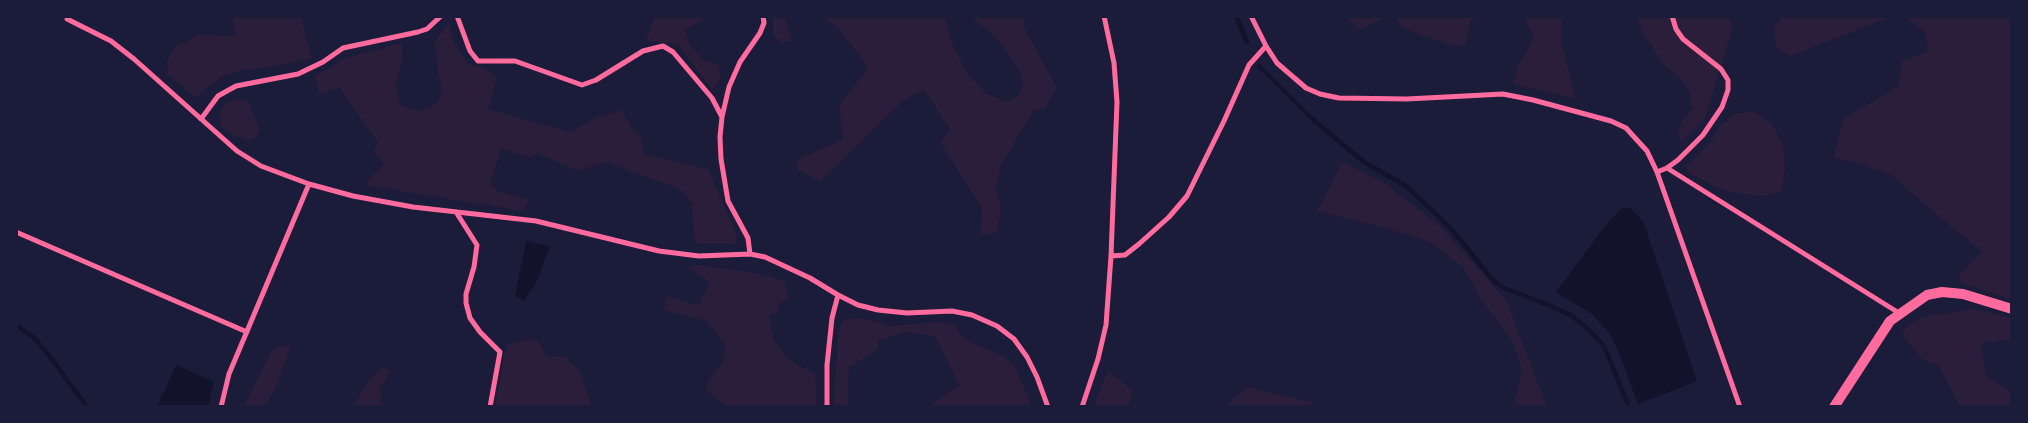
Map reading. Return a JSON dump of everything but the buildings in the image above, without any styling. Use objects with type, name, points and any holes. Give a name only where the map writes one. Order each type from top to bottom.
[{"type":"main road","points":[[1834,407],[1890,321],[1926,295],[1942,292],[1962,294],[2012,309]]},
{"type":"street","points":[[68,16],[67,20],[111,41],[134,59],[237,151],[261,166],[308,184],[352,196],[536,222],[659,251],[699,256],[750,254],[765,257],[810,278],[858,305],[878,310],[907,313],[952,312],[972,316],[997,326],[1014,339],[1027,357],[1048,407]]},
{"type":"street","points":[[200,119],[218,96],[236,86],[298,74],[323,62],[343,48],[427,29],[441,16]]},
{"type":"street","points":[[457,16],[470,51],[478,61],[514,61],[582,85],[596,80],[643,51],[663,46],[673,52],[712,98],[722,117]]},
{"type":"street","points":[[750,254],[748,238],[728,201],[721,159],[722,117],[728,87],[740,62],[760,33],[764,22],[762,16]]},
{"type":"street","points":[[1082,407],[1098,359],[1106,325],[1111,256],[1117,102],[1114,63],[1104,16]]},
{"type":"street","points":[[1251,16],[1277,63],[1292,78],[1306,88],[1329,96],[1338,98],[1407,99],[1503,94],[1611,121],[1626,128],[1647,151],[1657,172],[1740,407]]},
{"type":"street","points":[[1657,172],[1668,168],[1678,160],[1703,135],[1722,107],[1728,90],[1728,80],[1721,69],[1683,38],[1676,29],[1672,16]]},
{"type":"street","points":[[1111,256],[1124,255],[1139,244],[1169,217],[1187,196],[1249,65],[1266,46]]},
{"type":"street","points":[[1668,168],[1899,313]]},
{"type":"street","points":[[220,407],[229,374],[308,184]]},
{"type":"street","points":[[456,212],[477,245],[474,267],[466,294],[470,318],[480,332],[500,352],[490,407]]},
{"type":"street","points":[[16,232],[247,332]]},
{"type":"street","points":[[827,407],[827,364],[831,327],[838,295]]},
{"type":"shaded area","points":[[232,16],[301,16],[311,58],[288,64],[239,71],[222,76],[195,98],[168,74],[167,61],[175,47],[198,35],[235,36]]},
{"type":"shaded area","points":[[655,16],[710,16],[685,30],[690,45],[705,61],[719,65],[720,79],[712,90],[678,44],[646,41]]},
{"type":"shaded area","points":[[773,16],[787,16],[785,18],[792,41],[781,42],[773,35]]},
{"type":"shaded area","points":[[821,16],[945,16],[953,47],[969,75],[986,93],[1006,102],[1018,96],[1023,84],[1020,71],[996,38],[970,16],[1025,16],[1024,27],[1057,88],[1045,109],[1034,110],[1001,165],[996,186],[1001,210],[997,233],[981,235],[982,208],[940,142],[950,130],[924,89],[902,102],[820,181],[796,169],[798,159],[843,140],[839,105],[868,68],[838,28]]},
{"type":"shaded area","points":[[1346,16],[1483,16],[1470,21],[1466,46],[1455,46],[1402,27],[1396,17],[1383,18],[1359,30]]},
{"type":"shaded area","points":[[1524,16],[1562,16],[1561,41],[1576,99],[1513,84],[1518,66],[1534,38]]},
{"type":"shaded area","points":[[1637,16],[1728,16],[1733,27],[1705,118],[1681,142],[1678,133],[1682,121],[1692,108],[1690,92],[1679,77],[1665,66],[1643,33]]},
{"type":"shaded area","points":[[1783,16],[2012,16],[2012,300],[1962,283],[1958,276],[1982,251],[1891,175],[1834,157],[1843,119],[1898,86],[1902,61],[1928,52],[1926,34],[1906,17],[1888,18],[1790,56],[1776,47],[1774,28]]},
{"type":"shaded area","points":[[449,23],[454,42],[468,64],[485,68],[497,78],[488,109],[570,132],[595,118],[621,110],[634,131],[641,137],[644,154],[708,169],[737,236],[735,244],[695,243],[692,204],[680,189],[605,162],[577,171],[537,153],[531,158],[501,149],[490,185],[499,192],[530,200],[522,211],[364,185],[384,163],[373,152],[378,143],[339,87],[320,95],[315,76],[346,58],[402,43],[402,61],[396,84],[400,105],[418,111],[436,104],[442,92],[435,41]]},
{"type":"shaded area","points":[[238,98],[249,103],[260,129],[256,137],[249,140],[234,135],[221,127],[220,113],[226,103]]},
{"type":"shaded area","points":[[1754,112],[1772,124],[1783,144],[1785,169],[1782,191],[1766,196],[1741,194],[1721,189],[1689,173],[1686,165],[1710,143],[1721,125],[1737,113]]},
{"type":"shaded area","points":[[1342,162],[1384,183],[1440,226],[1506,300],[1547,407],[1514,407],[1522,369],[1513,342],[1481,299],[1462,266],[1429,242],[1382,227],[1316,211]]},
{"type":"shaded area","points":[[1629,207],[1643,221],[1697,381],[1638,404],[1616,345],[1609,333],[1592,314],[1556,292],[1608,222],[1621,209]]},
{"type":"shaded area","points":[[526,241],[550,246],[537,281],[524,301],[515,296]]},
{"type":"shaded area","points":[[698,265],[756,273],[785,281],[788,300],[777,305],[780,313],[769,315],[773,339],[787,358],[815,374],[817,407],[726,407],[707,391],[708,380],[723,362],[725,344],[706,321],[663,310],[667,296],[699,306],[709,281],[689,268]]},
{"type":"shaded area","points":[[1974,309],[2012,318],[2012,339],[1980,343],[1987,378],[2012,391],[2012,407],[1957,407],[1959,405],[1938,365],[1923,360],[1902,335],[1908,324],[1930,315]]},
{"type":"shaded area","points":[[850,318],[868,319],[888,326],[941,322],[955,325],[959,333],[972,343],[999,354],[1014,364],[1030,402],[1028,407],[928,407],[959,385],[935,336],[905,332],[878,341],[878,349],[849,367],[848,407],[834,407],[838,333],[842,321]]},
{"type":"shaded area","points":[[528,339],[537,340],[547,356],[565,357],[579,370],[592,407],[495,407],[506,345]]},
{"type":"shaded area","points":[[277,345],[291,347],[278,382],[265,407],[243,407],[270,354]]},
{"type":"shaded area","points":[[176,365],[214,382],[208,407],[157,407]]},
{"type":"shaded area","points":[[383,366],[391,372],[380,387],[381,401],[387,407],[353,407],[369,380]]},
{"type":"shaded area","points":[[1108,371],[1132,390],[1130,403],[1124,407],[1093,407]]},
{"type":"shaded area","points":[[1247,387],[1312,402],[1311,407],[1224,407]]},
{"type":"waterway","points":[[1236,16],[1247,42]]},
{"type":"waterway","points":[[1259,66],[1311,118],[1364,162],[1406,186],[1454,232],[1493,280],[1504,288],[1572,316],[1589,330],[1604,346],[1629,407]]},
{"type":"waterway","points":[[16,325],[33,337],[48,354],[87,407]]}]
